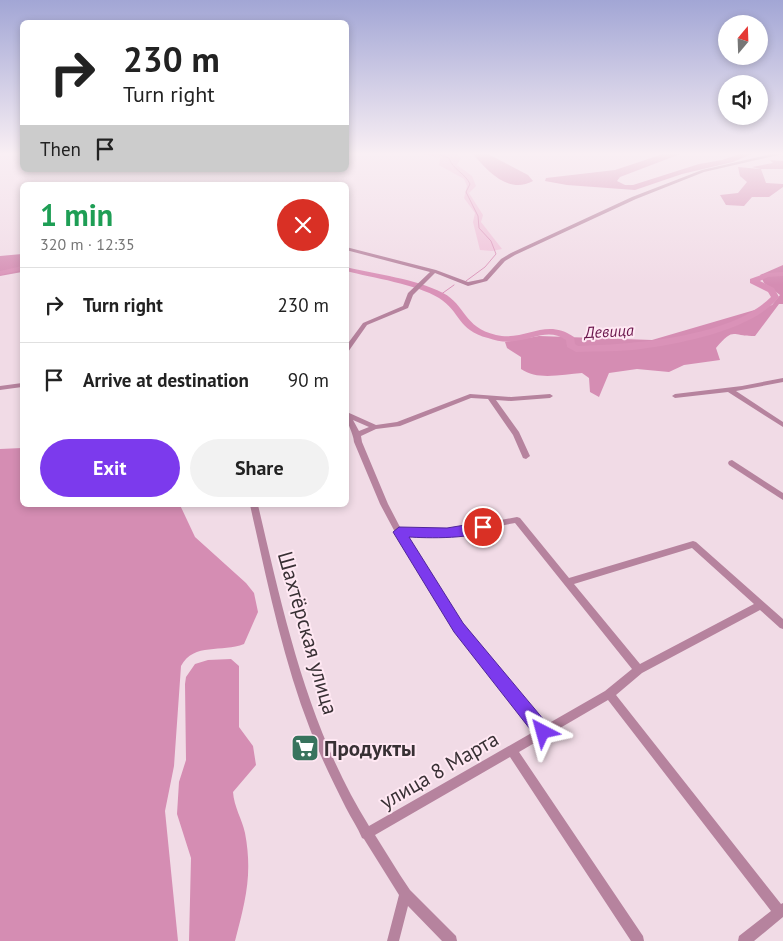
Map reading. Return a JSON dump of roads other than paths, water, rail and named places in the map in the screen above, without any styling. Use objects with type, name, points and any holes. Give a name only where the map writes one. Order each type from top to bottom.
[{"type":"street","points":[[349,249],[434,271],[464,283],[475,283],[488,278],[502,261],[513,254],[636,197]]},
{"type":"street","points":[[349,347],[365,324],[406,307],[410,294],[420,282],[434,271]]},
{"type":"street","points":[[674,396],[728,389],[750,389],[783,380]]},
{"type":"street","points":[[0,388],[20,385]]},
{"type":"street","points":[[728,389],[783,425]]},
{"type":"street","points":[[357,435],[375,427],[398,424],[470,396],[508,399],[550,396]]},
{"type":"street","points":[[490,397],[516,434],[526,456]]},
{"type":"street","points":[[498,407],[504,405],[508,399]]},
{"type":"street","points":[[349,415],[375,427]]},
{"type":"street","points":[[349,420],[357,435],[358,442],[384,504],[399,532],[458,627],[543,732]]},
{"type":"street","points":[[732,463],[783,497]]},
{"type":"street","name":"Шахтёрская улица","points":[[254,507],[284,637],[307,711],[328,765],[366,834],[406,894],[451,941]]},
{"type":"street","points":[[399,532],[447,533],[517,520],[639,670]]},
{"type":"street","points":[[568,582],[693,544],[783,625]]},
{"type":"street","name":"улица 8 Марта","points":[[366,834],[609,694],[639,670],[761,604]]},
{"type":"street","points":[[609,694],[781,910],[744,941]]},
{"type":"street","points":[[511,750],[638,941]]},
{"type":"street","points":[[393,941],[406,894]]},
{"type":"waterway","points":[[466,281],[485,267],[496,254],[491,241],[479,228],[478,216],[468,197]]},
{"type":"waterway","name":"Девица","points":[[0,273],[20,268]]},
{"type":"waterway","name":"Девица","points":[[349,270],[404,283],[438,294],[451,304],[470,327],[487,335],[502,339],[514,339],[538,332],[555,331],[563,333],[571,339],[570,345],[576,349],[641,346],[673,340],[733,323],[766,307],[775,297],[771,290],[753,281],[767,275],[783,274]]},
{"type":"waterway","points":[[440,295],[454,285]]},
{"type":"place","name":"Продукты","points":[[305,748]]}]
